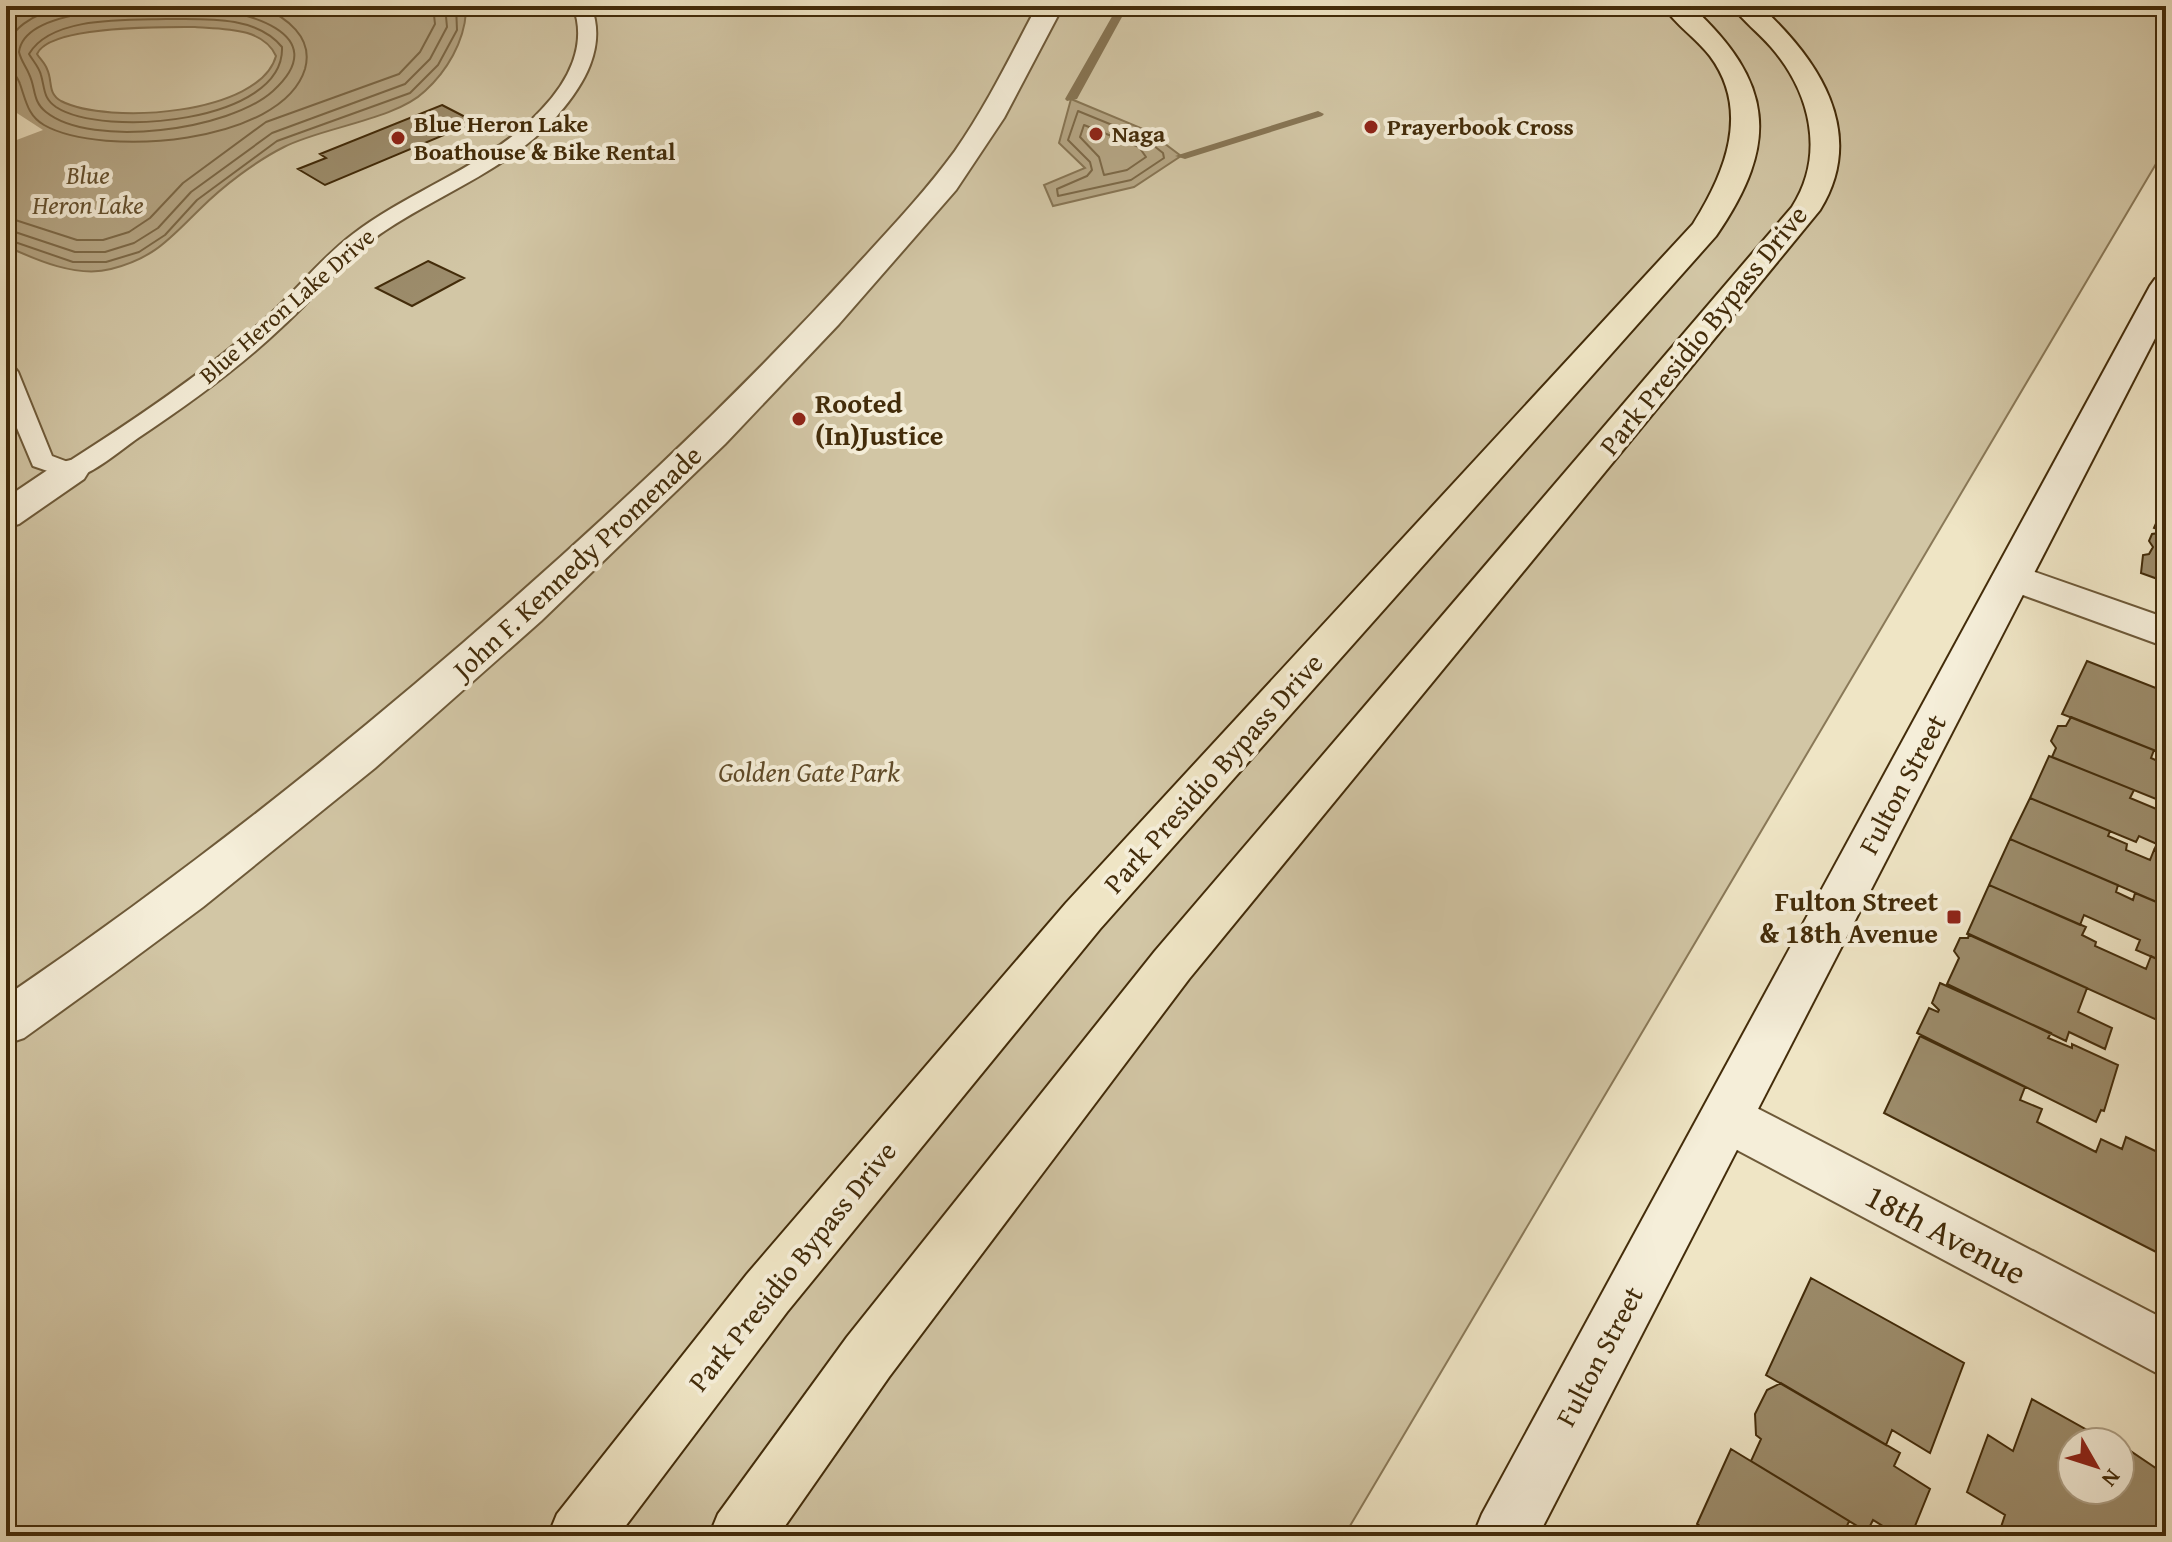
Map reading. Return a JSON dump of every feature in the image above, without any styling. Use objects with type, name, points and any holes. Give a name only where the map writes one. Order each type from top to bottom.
[{"type":"highway","name":"Park Presidio Bypass Drive","points":[[579,1536],[767,1293],[1083,916],[1705,229],[1740,168],[1746,142],[1747,114],[1736,79],[1725,59],[1697,24],[1676,6]]},
{"type":"highway","name":"Park Presidio Bypass Drive","points":[[740,1536],[868,1357],[1172,965],[1808,205],[1824,162],[1823,121],[1817,101],[1795,58],[1745,6]]},
{"type":"street","name":"John F. Kennedy Promenade","points":[[6,1023],[179,902],[290,815],[554,586],[723,425],[818,329],[939,190],[982,130],[1050,6]]},
{"type":"street","name":"Fulton Street","points":[[1504,1536],[2166,286]]},
{"type":"street","name":"Blue Heron Lake Drive","points":[[6,516],[71,471]]},
{"type":"street","points":[[2012,577],[2166,633]]},
{"type":"street","name":"18th Avenue","points":[[1726,1118],[2166,1350]]},
{"type":"lane","name":"Blue Heron Lake Drive","points":[[71,471],[148,421],[235,355],[275,322],[351,245],[431,191],[518,142],[560,100],[584,57],[590,38],[589,22],[582,6]]},
{"type":"lane","points":[[6,372],[42,461],[71,471]]},
{"type":"green space","name":"Golden Gate Park","points":[[6,6],[2166,6],[2166,147],[1344,1536],[6,1536]]},
{"type":"water","name":"Blue Heron Lake","points":[[6,6],[461,6],[466,12],[462,34],[447,65],[433,83],[412,101],[377,116],[300,140],[273,153],[229,183],[151,253],[111,269],[84,271],[43,262],[6,246]],"holes":[[[135,28],[229,29],[252,35],[262,40],[276,56],[264,76],[242,91],[180,110],[112,112],[61,101],[54,94],[49,73],[37,54],[46,45],[84,33]]]},
{"type":"water","points":[[1071,99],[1148,131],[1181,156],[1134,187],[1053,206],[1044,185],[1085,168],[1059,143]]},
{"type":"pier","points":[[6,106],[43,130],[6,144]]},
{"type":"building","name":"Blue Heron Lake Boathouse & Bike Rental","points":[[442,105],[475,122],[325,185],[298,169],[326,158],[320,154]]},
{"type":"building","points":[[428,261],[464,278],[412,306],[376,288]]},
{"type":"building","points":[[2166,501],[2166,532],[2154,528]]},
{"type":"building","points":[[2160,530],[2166,532],[2166,582],[2141,573],[2143,555],[2149,554],[2153,547],[2149,541],[2152,534]]},
{"type":"building","points":[[2087,661],[2166,692],[2166,755],[2062,714]]},
{"type":"building","points":[[2071,717],[2154,750],[2151,758],[2166,765],[2166,803],[2052,757],[2056,748],[2051,741],[2058,726],[2066,726]]},
{"type":"building","points":[[2049,756],[2134,790],[2130,798],[2166,813],[2166,855],[2154,850],[2157,844],[2139,836],[2136,842],[2030,798]]},
{"type":"building","points":[[2030,798],[2110,831],[2108,836],[2127,844],[2126,850],[2150,860],[2154,850],[2166,855],[2166,906],[2010,839]]},
{"type":"building","points":[[2010,839],[2118,885],[2116,892],[2133,900],[2135,893],[2166,906],[2166,963],[2136,950],[2140,940],[2084,915],[2080,925],[1989,885]]},
{"type":"building","points":[[1989,885],[2086,927],[2082,935],[2096,942],[2095,946],[2146,969],[2151,956],[2166,963],[2166,1024],[1967,934]]},
{"type":"building","points":[[1969,934],[2087,988],[2078,1012],[2112,1028],[2105,1049],[2069,1032],[2066,1041],[1947,984],[1959,958],[1954,951],[1960,938],[1968,938]]},
{"type":"building","points":[[1940,983],[2051,1033],[2048,1038],[2072,1048],[2072,1044],[2118,1065],[2104,1111],[2101,1110],[2096,1122],[1917,1033],[1929,1008],[1939,1010],[1932,1003]]},
{"type":"building","points":[[1920,1036],[2025,1087],[2020,1100],[2042,1109],[2037,1122],[2096,1152],[2101,1139],[2122,1149],[2126,1137],[2166,1156],[2166,1257],[1884,1113]]},
{"type":"building","points":[[1811,1278],[1964,1363],[1930,1453],[1892,1430],[1886,1445],[1766,1375]]},
{"type":"building","points":[[1781,1383],[1900,1453],[1894,1466],[1930,1489],[1911,1536],[1899,1536],[1873,1520],[1867,1532],[1751,1461],[1761,1439],[1756,1435],[1755,1414],[1767,1390]]},
{"type":"building","points":[[2032,1399],[2080,1426],[2056,1426],[2056,1506],[2136,1506],[2136,1455],[2166,1475],[2166,1536],[1998,1536],[2005,1515],[1967,1492],[1988,1435],[2013,1451]]},
{"type":"building","points":[[1731,1449],[1849,1521],[1843,1536],[1715,1536],[1697,1524]]},
{"type":"waterway","points":[[1071,99],[1123,6]]},
{"type":"waterway","points":[[1181,156],[1318,114]]},
{"type":"place","name":"Prayerbook Cross","points":[[1371,127]]},
{"type":"place","name":"Naga","points":[[1096,134]]},
{"type":"place","name":"Blue Heron Lake Boathouse & Bike Rental","points":[[398,138]]},
{"type":"place","name":"Rooted (In)Justice","points":[[799,419]]},
{"type":"place","name":"Fulton Street & 18th Avenue","points":[[1954,917]]}]
